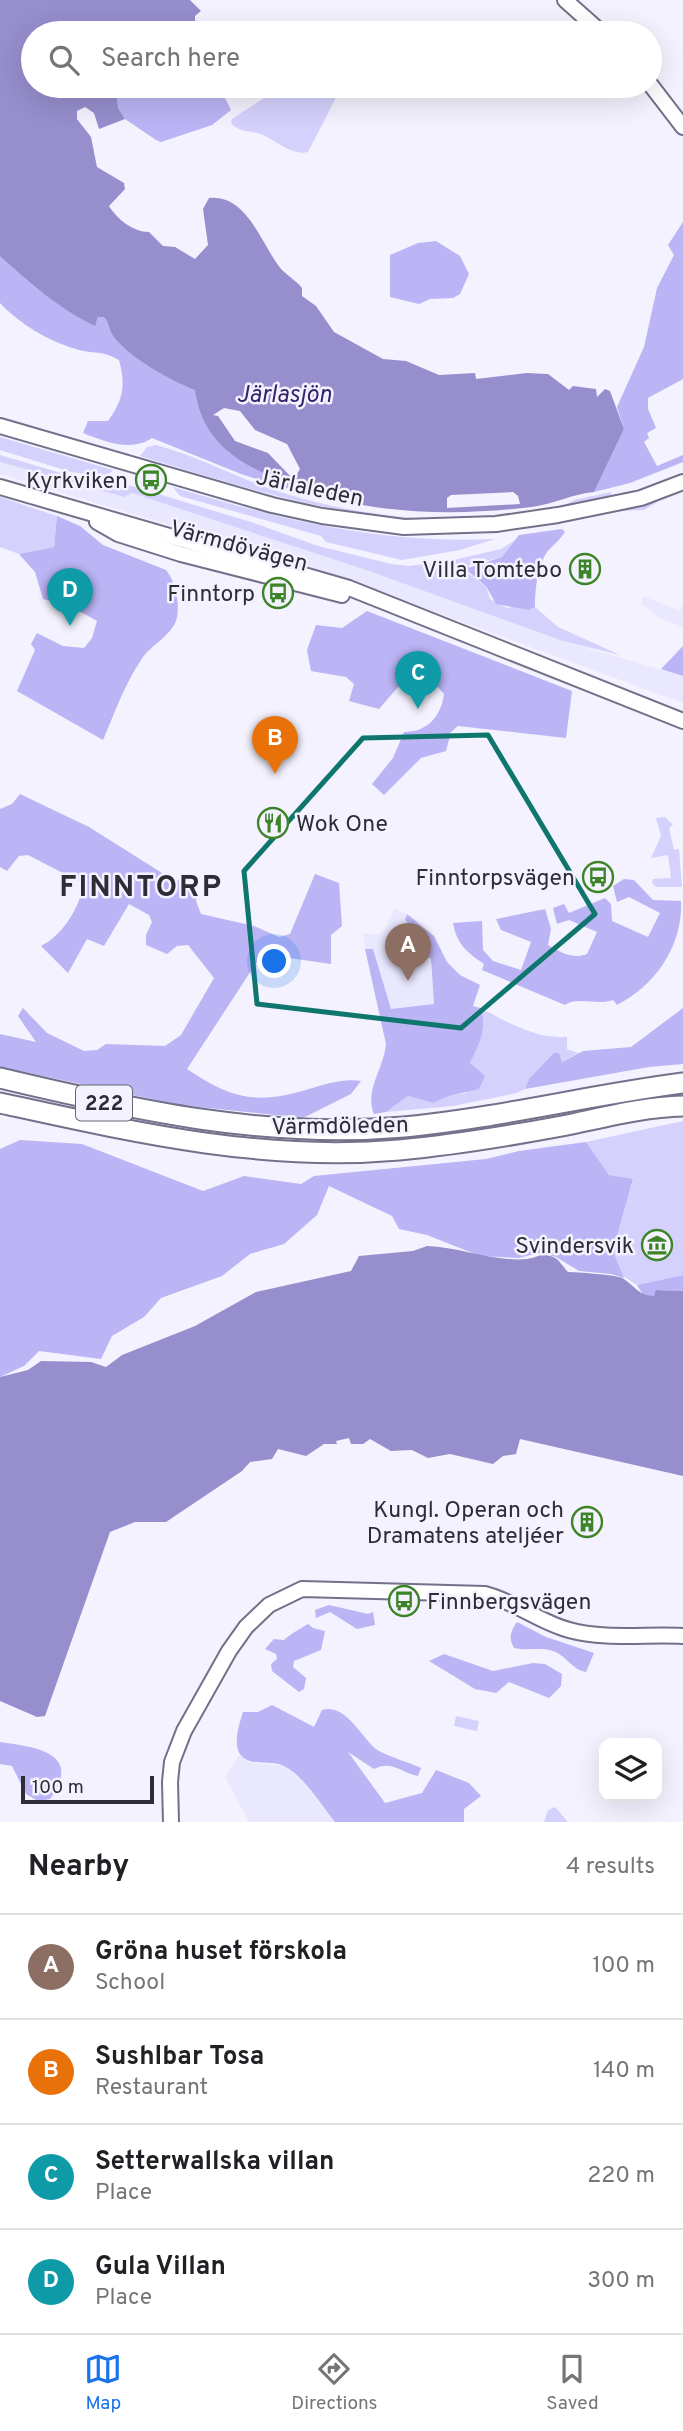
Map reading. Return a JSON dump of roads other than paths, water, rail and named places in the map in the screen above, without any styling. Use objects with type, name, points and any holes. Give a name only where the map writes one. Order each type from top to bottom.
[{"type":"highway","name":"Värmdöleden","points":[[0,1078],[116,1106],[208,1122],[290,1130],[404,1127],[683,1083]]},
{"type":"highway","name":"Värmdöleden","points":[[0,1103],[203,1145],[302,1154],[400,1150],[483,1141],[614,1115],[683,1106]]},
{"type":"main road","points":[[565,0],[589,21]]},
{"type":"main road","points":[[661,98],[683,127]]},
{"type":"main road","name":"Järlaleden","points":[[0,426],[272,505],[369,523],[425,527],[496,524],[558,515],[618,500],[683,472]]},
{"type":"main road","name":"Järlaleden","points":[[618,500],[642,498],[683,482]]},
{"type":"main road","name":"Värmdövägen","points":[[0,487],[349,588],[683,720]]},
{"type":"main road","points":[[172,1822],[169,1794],[176,1752],[229,1651],[255,1617],[277,1599],[302,1589],[485,1594],[508,1601],[548,1623],[572,1631],[683,1636]]},
{"type":"water","name":"Järlasjön","points":[[0,0],[190,0],[201,11],[195,16],[195,21],[21,21],[21,98],[117,98],[118,108],[125,119],[99,129],[94,113],[85,107],[77,111],[77,119],[91,137],[97,167],[124,183],[125,189],[109,206],[121,220],[131,227],[149,232],[163,246],[175,247],[195,259],[208,245],[203,209],[209,198],[222,199],[243,211],[278,265],[302,288],[302,296],[316,306],[334,332],[383,359],[406,361],[439,375],[475,373],[476,379],[527,373],[548,374],[569,390],[573,386],[596,389],[597,397],[605,389],[610,391],[624,429],[594,492],[540,506],[465,512],[397,510],[352,503],[276,478],[238,459],[210,431],[200,412],[195,390],[162,374],[129,352],[113,336],[104,317],[98,317],[95,326],[69,312],[0,256]]},
{"type":"water","points":[[427,1246],[514,1259],[549,1256],[557,1259],[568,1272],[619,1277],[649,1296],[654,1296],[656,1290],[683,1291],[683,1476],[520,1439],[516,1454],[503,1456],[493,1464],[450,1454],[428,1458],[412,1450],[391,1451],[370,1439],[363,1444],[351,1444],[349,1438],[336,1441],[337,1444],[324,1444],[306,1456],[278,1449],[272,1459],[250,1462],[242,1471],[166,1522],[135,1522],[110,1532],[45,1716],[37,1717],[0,1701],[0,1377],[28,1370],[41,1361],[91,1362],[106,1367],[122,1355],[195,1326],[256,1292],[351,1271],[359,1256],[413,1251]]},
{"type":"place","name":"Kyrkviken","points":[[151,480]]},
{"type":"place","name":"Villa Tomtebo","points":[[585,569]]},
{"type":"place","name":"Finntorp","points":[[278,593]]},
{"type":"place","name":"Gula Villan","points":[[70,626]]},
{"type":"place","name":"Setterwallska villan","points":[[418,709]]},
{"type":"place","name":"SushIbar Tosa","points":[[275,774]]},
{"type":"place","name":"Wok One","points":[[273,823]]},
{"type":"place","name":"Finntorpsvägen","points":[[598,877]]},
{"type":"place","name":"Gröna huset förskola","points":[[408,981]]},
{"type":"place","name":"Svindersvik","points":[[657,1245]]},
{"type":"place","name":"Kungl. Operan och Dramatens ateljéer","points":[[587,1522]]},
{"type":"place","name":"Finnbergsvägen","points":[[404,1601]]},
{"type":"district","name":"FINNTORP","points":[[141,886]]}]
